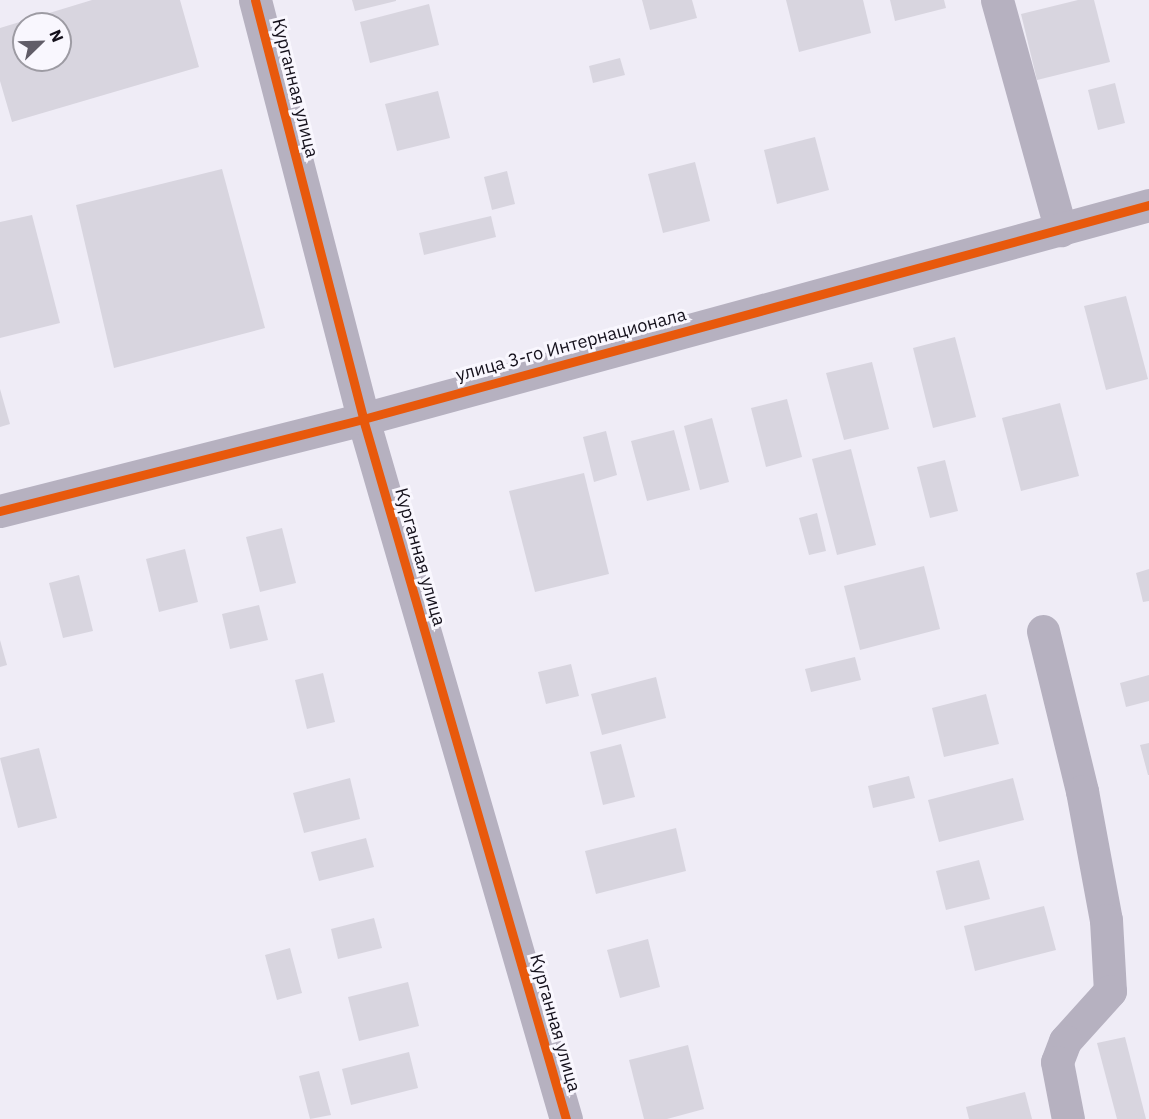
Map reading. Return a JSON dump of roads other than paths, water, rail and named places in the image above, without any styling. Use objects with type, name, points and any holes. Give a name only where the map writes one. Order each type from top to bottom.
[{"type":"street","name":"Курганная улица","points":[[255,0],[363,419],[566,1119]]},
{"type":"street","points":[[996,0],[1061,230]]},
{"type":"street","name":"улица 3-го Интернационала","points":[[0,511],[363,419],[1149,205]]},
{"type":"street","points":[[1043,631],[1082,791],[1107,944],[1110,991],[1065,1041],[1058,1062],[1068,1119]]}]
